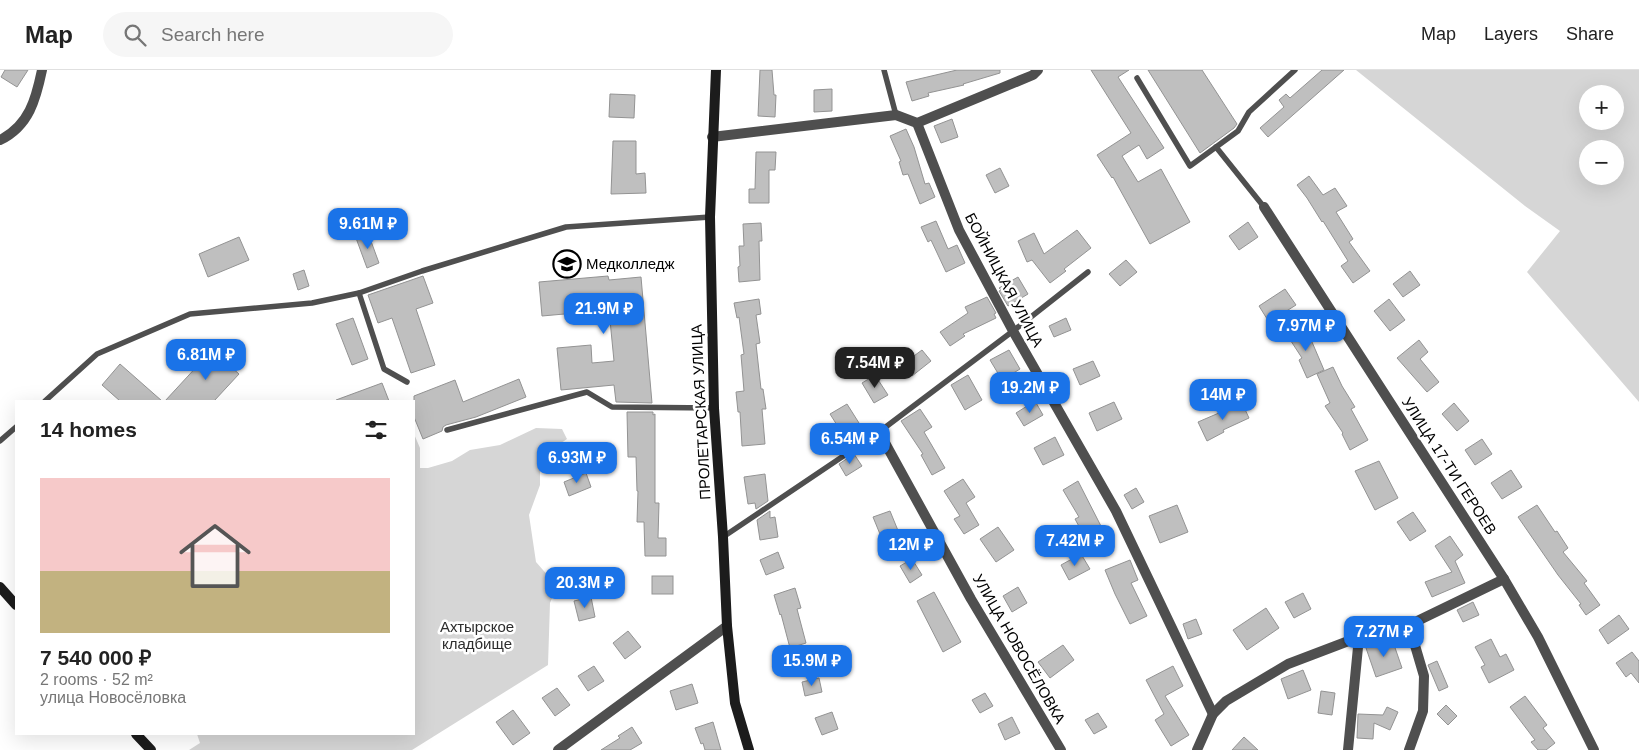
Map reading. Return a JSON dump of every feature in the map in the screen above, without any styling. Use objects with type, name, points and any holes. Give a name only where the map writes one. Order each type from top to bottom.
[{"type":"main road","name":"ПРОЛЕТАРСКАЯ УЛИЦА","points":[[716,70],[710,217],[714,408],[727,626],[735,703],[749,750]]},
{"type":"main road","points":[[0,587],[15,603]]},
{"type":"main road","points":[[137,735],[151,750]]},
{"type":"street","points":[[0,140],[10,135],[26,119],[42,70]]},
{"type":"street","points":[[712,137],[896,114],[917,123],[1033,75],[1038,70]]},
{"type":"street","name":"БОЙНИЦКАЯ УЛИЦА","points":[[917,123],[959,230],[1013,331],[1116,511],[1213,714]]},
{"type":"street","name":"УЛИЦА 17-ТИ ГЕРОЕВ","points":[[1264,207],[1504,579],[1538,637],[1594,750]]},
{"type":"street","name":"УЛИЦА НОВОСЁЛОВКА","points":[[878,432],[971,599],[1061,750]]},
{"type":"street","points":[[1196,750],[1213,714],[1226,701],[1288,664],[1358,637],[1409,625],[1504,579]]},
{"type":"street","points":[[1409,625],[1424,676],[1423,711],[1409,750]]},
{"type":"street","points":[[558,750],[727,626]]},
{"type":"street","points":[[1348,750],[1358,637]]},
{"type":"lane","points":[[884,70],[896,114]]},
{"type":"lane","points":[[1137,78],[1190,166],[1238,132],[1249,112],[1295,70]]},
{"type":"lane","points":[[1216,147],[1264,207]]},
{"type":"lane","points":[[46,400],[97,354],[190,314],[312,304],[359,293],[566,227],[710,217]]},
{"type":"lane","points":[[723,537],[878,432],[1088,272]]},
{"type":"lane","points":[[359,293],[384,369],[407,382]]},
{"type":"lane","points":[[447,430],[587,392],[612,407],[714,408]]},
{"type":"lane","points":[[0,441],[15,428]]},
{"type":"green space","points":[[1356,70],[1639,70],[1639,402],[1527,272],[1560,231],[1525,206]]},
{"type":"green space","name":"Ахтырское кладбище","points":[[536,428],[562,429],[567,439],[540,457],[540,485],[529,515],[536,562],[557,586],[550,603],[548,665],[412,750],[189,750],[200,743],[197,735],[415,735],[415,436],[420,448],[420,468],[428,468],[452,461],[470,450],[500,445]]},
{"type":"building","points":[[5,70],[28,70],[17,87],[1,77]]},
{"type":"building","points":[[760,70],[772,70],[774,95],[776,95],[775,117],[758,116]]},
{"type":"building","points":[[957,70],[1000,70],[1000,73],[964,85],[928,93],[929,96],[912,101],[906,82]]},
{"type":"building","points":[[1091,70],[1129,70],[1118,77],[1164,148],[1147,159],[1139,145],[1122,156],[1138,182],[1161,169],[1190,222],[1150,244],[1113,177],[1097,155],[1131,133]]},
{"type":"building","points":[[1148,70],[1202,70],[1237,124],[1200,153]]},
{"type":"building","points":[[1322,70],[1344,70],[1268,137],[1260,128],[1284,107],[1279,100],[1286,94],[1290,98]]},
{"type":"building","points":[[832,89],[832,111],[814,112],[814,90]]},
{"type":"building","points":[[610,94],[635,95],[634,118],[609,117]]},
{"type":"building","points":[[952,119],[958,137],[941,143],[934,126]]},
{"type":"building","points":[[906,129],[914,147],[925,184],[929,183],[935,197],[920,204],[908,174],[903,175],[899,162],[901,161],[890,136]]},
{"type":"building","points":[[613,141],[636,141],[636,174],[645,173],[646,193],[611,194]]},
{"type":"building","points":[[756,152],[776,152],[775,170],[769,170],[769,203],[749,203],[749,189],[755,189]]},
{"type":"building","points":[[1000,168],[1009,186],[995,193],[986,175]]},
{"type":"building","points":[[1309,176],[1323,195],[1335,188],[1347,206],[1336,212],[1353,239],[1349,242],[1370,271],[1353,283],[1341,266],[1348,261],[1323,221],[1297,185]]},
{"type":"building","points":[[936,221],[948,249],[957,245],[965,263],[946,272],[931,240],[928,242],[921,227]]},
{"type":"building","points":[[1248,222],[1258,237],[1239,250],[1229,236]]},
{"type":"building","points":[[761,223],[762,241],[759,241],[760,280],[739,282],[739,246],[744,246],[743,224]]},
{"type":"building","points":[[1077,230],[1091,248],[1064,269],[1066,271],[1050,283],[1032,260],[1027,262],[1018,241],[1034,233],[1044,254]]},
{"type":"building","points":[[368,233],[379,263],[367,268],[356,238]]},
{"type":"building","points":[[239,237],[249,260],[208,277],[199,254]]},
{"type":"building","points":[[1126,260],[1137,272],[1120,286],[1109,274]]},
{"type":"building","points":[[304,270],[309,286],[298,290],[293,274]]},
{"type":"building","points":[[1410,271],[1420,285],[1403,297],[1393,284]]},
{"type":"building","points":[[423,276],[433,303],[416,309],[435,365],[411,373],[392,318],[378,323],[368,295]]},
{"type":"building","points":[[608,276],[609,280],[641,277],[652,403],[616,402],[614,385],[561,390],[557,348],[591,345],[592,363],[614,361],[609,310],[542,316],[539,282]]},
{"type":"building","points":[[1018,277],[1028,294],[1008,306],[999,288]]},
{"type":"building","points":[[1285,289],[1296,305],[1269,322],[1259,306]]},
{"type":"building","points":[[987,297],[996,313],[994,314],[996,318],[963,334],[965,336],[950,346],[940,332],[968,313],[965,307]]},
{"type":"building","points":[[759,299],[761,314],[756,315],[760,343],[756,344],[761,389],[763,389],[766,409],[762,409],[765,444],[742,446],[740,412],[738,412],[736,392],[744,391],[741,355],[744,354],[739,317],[737,318],[734,303]]},
{"type":"building","points":[[1389,299],[1405,320],[1390,331],[1374,311]]},
{"type":"building","points":[[353,318],[368,359],[352,365],[336,324]]},
{"type":"building","points":[[1066,318],[1071,330],[1054,337],[1049,326]]},
{"type":"building","points":[[1302,326],[1312,342],[1324,370],[1307,378],[1299,360],[1302,358],[1287,335]]},
{"type":"building","points":[[1419,340],[1428,352],[1420,359],[1439,382],[1427,392],[1397,358]]},
{"type":"building","points":[[212,350],[239,374],[215,400],[166,400]]},
{"type":"building","points":[[922,350],[931,361],[912,376],[903,364]]},
{"type":"building","points":[[1009,350],[1020,369],[1002,380],[990,360]]},
{"type":"building","points":[[1093,361],[1100,376],[1080,385],[1073,369]]},
{"type":"building","points":[[120,364],[161,400],[119,400],[102,385]]},
{"type":"building","points":[[1333,367],[1355,407],[1351,409],[1368,440],[1350,450],[1343,433],[1325,406],[1330,403],[1317,374]]},
{"type":"building","points":[[875,375],[888,395],[874,403],[862,383]]},
{"type":"building","points":[[968,375],[982,400],[965,410],[951,385]]},
{"type":"building","points":[[519,379],[526,397],[476,417],[446,425],[442,431],[423,439],[415,419],[414,396],[455,380],[463,402]]},
{"type":"building","points":[[382,383],[389,400],[336,400]]},
{"type":"building","points":[[1035,401],[1043,415],[1024,426],[1016,413]]},
{"type":"building","points":[[1114,402],[1122,419],[1097,431],[1089,413]]},
{"type":"building","points":[[1242,403],[1249,418],[1223,430],[1224,432],[1207,441],[1198,422]]},
{"type":"building","points":[[1454,403],[1469,421],[1457,431],[1442,414]]},
{"type":"building","points":[[847,404],[859,423],[842,433],[830,414]]},
{"type":"building","points":[[920,409],[932,427],[924,432],[945,468],[932,475],[921,455],[923,454],[901,421]]},
{"type":"building","points":[[627,412],[653,412],[653,415],[655,414],[655,503],[659,503],[658,538],[666,538],[666,556],[645,556],[644,522],[637,522],[636,457],[628,457]]},
{"type":"building","points":[[1055,437],[1064,455],[1043,465],[1034,448]]},
{"type":"building","points":[[1482,439],[1492,454],[1475,465],[1465,450]]},
{"type":"building","points":[[854,454],[862,466],[846,476],[839,464]]},
{"type":"building","points":[[1379,461],[1398,498],[1375,510],[1355,471]]},
{"type":"building","points":[[1511,470],[1522,487],[1502,499],[1491,483]]},
{"type":"building","points":[[586,473],[591,487],[569,496],[564,482]]},
{"type":"building","points":[[765,474],[768,501],[756,509],[755,503],[748,504],[744,477]]},
{"type":"building","points":[[963,479],[975,497],[966,503],[979,525],[964,534],[954,519],[960,516],[944,491]]},
{"type":"building","points":[[1078,481],[1104,532],[1087,541],[1075,519],[1079,517],[1063,490]]},
{"type":"building","points":[[1136,488],[1144,502],[1132,509],[1124,495]]},
{"type":"building","points":[[1177,505],[1188,532],[1160,543],[1149,516]]},
{"type":"building","points":[[1537,505],[1568,548],[1563,552],[1587,581],[1584,583],[1600,605],[1586,615],[1579,605],[1581,604],[1558,575],[1518,517]]},
{"type":"building","points":[[770,511],[770,518],[775,517],[778,537],[760,540],[757,520]]},
{"type":"building","points":[[890,511],[899,533],[882,539],[873,517]]},
{"type":"building","points":[[1413,512],[1426,531],[1410,541],[1397,522]]},
{"type":"building","points":[[998,527],[1014,550],[996,562],[980,539]]},
{"type":"building","points":[[1450,536],[1463,555],[1455,561],[1465,583],[1432,597],[1425,582],[1452,572],[1435,546]]},
{"type":"building","points":[[778,552],[784,568],[766,575],[760,560]]},
{"type":"building","points":[[1081,554],[1090,569],[1069,580],[1061,565]]},
{"type":"building","points":[[912,559],[922,575],[910,583],[900,566]]},
{"type":"building","points":[[1130,560],[1138,580],[1131,583],[1147,616],[1130,624],[1105,570]]},
{"type":"building","points":[[652,576],[673,576],[673,594],[652,594]]},
{"type":"building","points":[[1018,587],[1027,603],[1012,612],[1003,596]]},
{"type":"building","points":[[795,588],[801,608],[797,609],[806,643],[790,648],[774,595]]},
{"type":"building","points":[[934,592],[961,642],[943,652],[917,601]]},
{"type":"building","points":[[1303,593],[1311,609],[1294,618],[1285,602]]},
{"type":"building","points":[[591,597],[595,617],[579,621],[574,601]]},
{"type":"building","points":[[1473,602],[1479,615],[1463,622],[1457,610]]},
{"type":"building","points":[[1266,608],[1279,628],[1247,650],[1233,630]]},
{"type":"building","points":[[1619,615],[1629,629],[1608,644],[1599,630]]},
{"type":"building","points":[[1196,619],[1202,634],[1188,639],[1183,624]]},
{"type":"building","points":[[628,631],[641,647],[625,659],[613,643]]},
{"type":"building","points":[[1392,639],[1402,668],[1376,677],[1366,648]]},
{"type":"building","points":[[1491,639],[1500,657],[1506,654],[1514,670],[1489,683],[1481,667],[1485,665],[1475,647]]},
{"type":"building","points":[[1063,645],[1074,660],[1050,678],[1038,662]]},
{"type":"building","points":[[1632,652],[1639,661],[1639,683],[1631,673],[1626,677],[1616,663]]},
{"type":"building","points":[[1437,661],[1448,687],[1439,691],[1428,665]]},
{"type":"building","points":[[594,666],[604,681],[588,691],[578,676]]},
{"type":"building","points":[[1173,666],[1183,686],[1165,696],[1189,735],[1171,746],[1155,720],[1164,714],[1146,680]]},
{"type":"building","points":[[1303,670],[1311,690],[1288,699],[1281,679]]},
{"type":"building","points":[[819,678],[822,692],[805,696],[802,682]]},
{"type":"building","points":[[692,684],[698,703],[676,710],[670,691]]},
{"type":"building","points":[[557,688],[570,705],[555,716],[542,698]]},
{"type":"building","points":[[1321,691],[1335,693],[1332,715],[1318,713]]},
{"type":"building","points":[[985,693],[993,706],[980,713],[972,700]]},
{"type":"building","points":[[1525,696],[1547,725],[1543,728],[1555,743],[1546,750],[1538,750],[1531,742],[1535,740],[1510,707]]},
{"type":"building","points":[[1446,705],[1457,716],[1448,725],[1437,714]]},
{"type":"building","points":[[1387,707],[1398,712],[1390,730],[1374,723],[1373,739],[1357,738],[1358,714],[1383,715]]},
{"type":"building","points":[[513,710],[530,733],[513,745],[496,722]]},
{"type":"building","points":[[832,712],[838,729],[822,735],[815,718]]},
{"type":"building","points":[[1098,713],[1107,727],[1094,734],[1085,720]]},
{"type":"building","points":[[1012,717],[1020,733],[1005,740],[998,724]]},
{"type":"building","points":[[713,722],[721,750],[705,750],[695,728]]},
{"type":"building","points":[[632,727],[642,743],[630,750],[601,750],[620,738],[618,736]]},
{"type":"building","points":[[1244,737],[1258,750],[1232,750]]},
{"type":"place","name":"Медколледж","points":[[567,264]]}]
